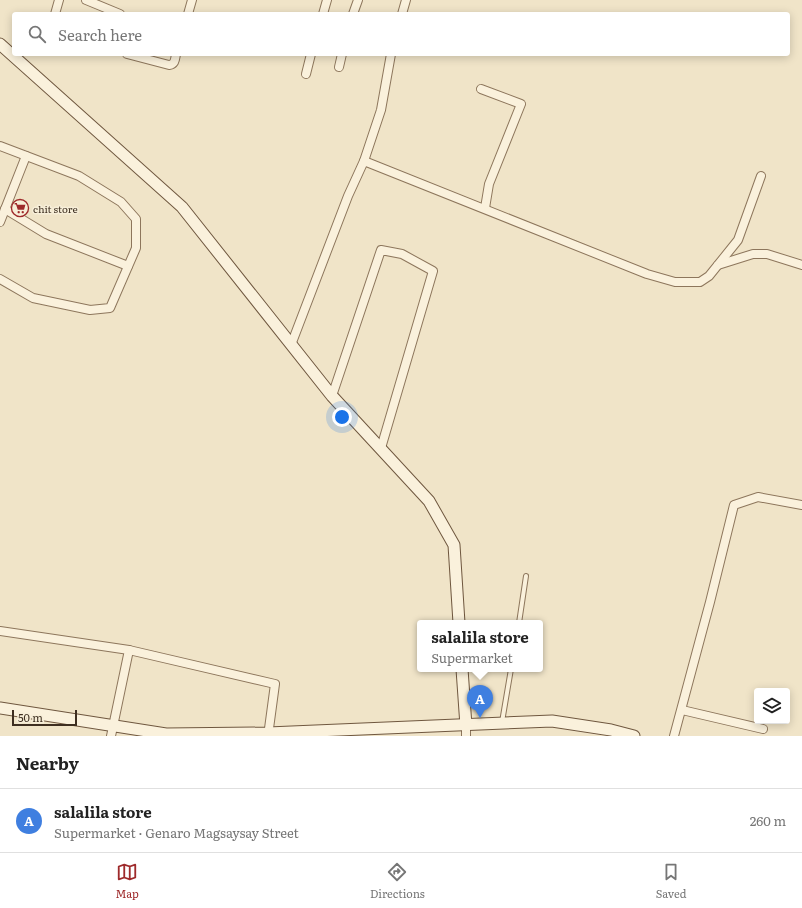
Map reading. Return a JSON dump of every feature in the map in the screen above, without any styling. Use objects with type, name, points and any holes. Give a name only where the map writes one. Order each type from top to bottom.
[{"type":"street","points":[[56,12],[59,0]]},
{"type":"street","points":[[86,0],[115,12]]},
{"type":"street","points":[[189,12],[192,0]]},
{"type":"street","points":[[324,12],[327,0]]},
{"type":"street","points":[[354,12],[358,0]]},
{"type":"street","points":[[403,12],[406,0]]},
{"type":"street","points":[[0,44],[12,55]]},
{"type":"street","points":[[13,56],[182,207],[332,396],[429,501],[454,545],[459,620]]},
{"type":"street","points":[[135,56],[169,65],[174,62],[176,56]]},
{"type":"street","points":[[306,74],[310,56]]},
{"type":"street","points":[[339,67],[342,56]]},
{"type":"street","points":[[292,345],[348,196],[364,161],[381,110],[391,56]]},
{"type":"street","points":[[481,89],[521,104],[489,184],[485,208]]},
{"type":"street","points":[[0,146],[79,176],[122,202],[136,219],[136,248],[110,308],[90,310],[33,298],[0,279]]},
{"type":"street","points":[[26,156],[2,215],[128,266]]},
{"type":"street","points":[[364,161],[485,208],[647,274],[674,282],[700,282],[709,276],[738,240],[762,176]]},
{"type":"street","points":[[332,396],[381,250],[402,254],[433,271],[381,448]]},
{"type":"street","points":[[718,265],[753,254],[767,254],[802,265]]},
{"type":"street","points":[[674,736],[682,710],[734,505],[758,497],[802,505]]},
{"type":"street","points":[[0,631],[129,650],[275,684],[268,735]]},
{"type":"street","points":[[112,731],[129,650]]},
{"type":"street","points":[[462,672],[466,731]]},
{"type":"street","points":[[0,708],[112,731],[166,734],[268,735],[466,731],[502,723],[552,721],[611,730],[634,736]]},
{"type":"street","points":[[682,710],[763,729]]},
{"type":"lane","points":[[519,620],[526,576]]},
{"type":"lane","points":[[502,723],[510,672]]},
{"type":"place","name":"chit store","points":[[20,208]]},
{"type":"place","name":"salalila store","points":[[480,718]]}]
